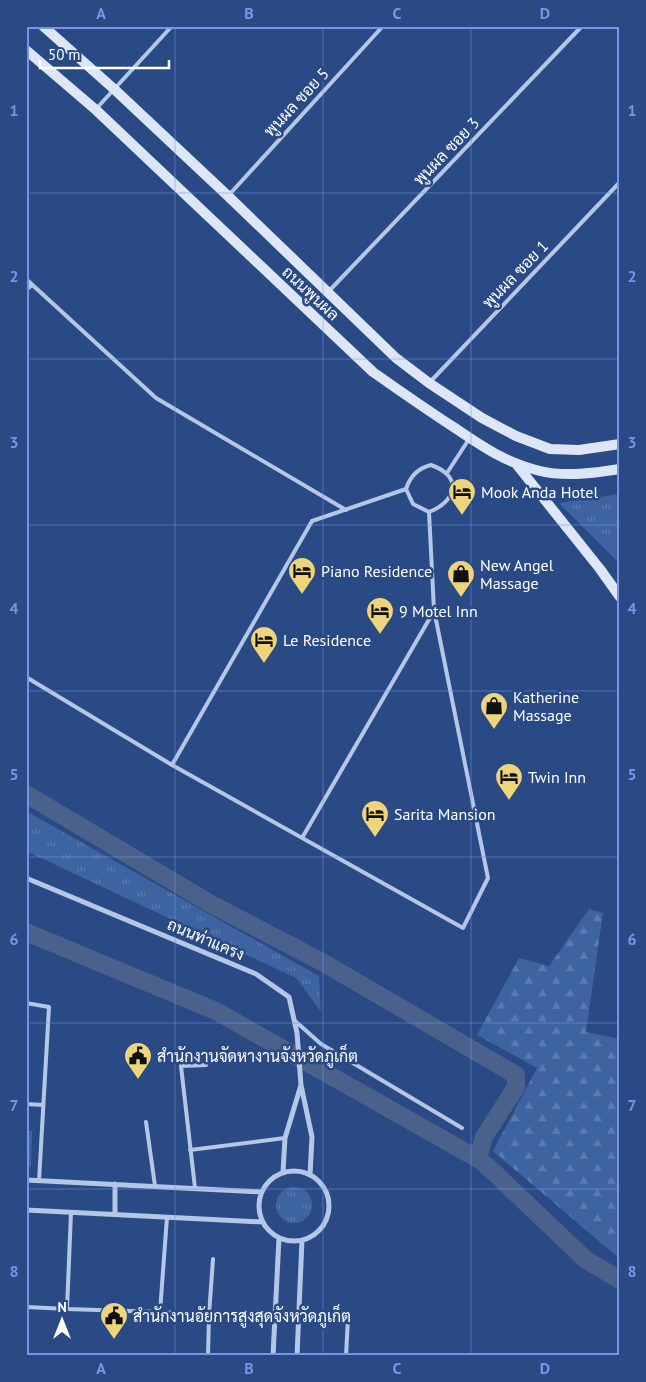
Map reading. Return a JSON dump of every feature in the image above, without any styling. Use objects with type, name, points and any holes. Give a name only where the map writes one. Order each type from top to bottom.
[{"type":"main road","name":"ถนนพูนผล","points":[[42,26],[114,89],[396,358],[429,383],[482,418],[516,436],[550,449],[579,450],[620,444]]},
{"type":"main road","name":"ถนนพูนผล","points":[[26,50],[96,110],[373,372],[416,403],[496,456],[517,465],[541,471],[570,474],[620,469]]},
{"type":"main road","points":[[517,465],[620,597]]},
{"type":"street","name":"ถนนท่าแครง","points":[[26,878],[256,974],[289,997],[297,1033],[301,1085],[312,1137],[310,1175]]},
{"type":"street","name":"ถนนท่าแครง","points":[[283,1172],[285,1138],[301,1085]]},
{"type":"street","points":[[283,1172],[302,1172],[310,1175],[326,1191],[329,1203],[328,1215],[324,1225],[313,1236],[302,1240],[279,1238],[263,1222],[259,1206],[262,1192],[271,1180],[283,1172]]},
{"type":"street","points":[[26,1180],[262,1192]]},
{"type":"street","points":[[115,1184],[115,1214]]},
{"type":"street","points":[[26,1210],[263,1222]]},
{"type":"street","points":[[273,1356],[279,1238]]},
{"type":"street","points":[[297,1356],[302,1240]]},
{"type":"lane","points":[[96,110],[172,26]]},
{"type":"lane","name":"พูนผล ซอย 5","points":[[228,196],[383,26]]},
{"type":"lane","name":"พูนผล ซอย 3","points":[[328,292],[582,26]]},
{"type":"lane","name":"พูนผล ซอย 1","points":[[429,383],[620,182]]},
{"type":"lane","points":[[26,280],[156,398],[346,510]]},
{"type":"lane","points":[[26,290],[32,285]]},
{"type":"lane","points":[[447,473],[470,438]]},
{"type":"lane","points":[[431,465],[447,473],[454,487],[452,494],[444,503],[429,512],[413,504],[406,489],[409,480],[424,467],[431,465]]},
{"type":"lane","points":[[172,765],[312,521],[406,489]]},
{"type":"lane","points":[[26,677],[172,765],[463,928],[488,878],[434,610],[429,512]]},
{"type":"lane","points":[[302,838],[434,610]]},
{"type":"lane","points":[[26,1003],[48,1007],[39,1181]]},
{"type":"lane","points":[[294,1020],[321,1044],[462,1128]]},
{"type":"lane","points":[[195,1188],[180,1066],[206,1064]]},
{"type":"lane","points":[[26,1104],[43,1105]]},
{"type":"lane","points":[[146,1122],[155,1186]]},
{"type":"lane","points":[[190,1150],[285,1138]]},
{"type":"lane","points":[[67,1309],[72,1212]]},
{"type":"lane","points":[[160,1312],[167,1217]]},
{"type":"lane","points":[[208,1356],[212,1259]]},
{"type":"lane","points":[[26,1307],[209,1315]]},
{"type":"lane","points":[[346,1356],[348,1318]]},
{"type":"green space","points":[[620,494],[620,564],[559,503]]},
{"type":"green space","points":[[26,811],[319,976],[321,1012],[296,978],[26,851]]},
{"type":"green space","points":[[589,909],[603,913],[586,1032],[620,1039],[620,1259],[493,1151],[537,1068],[477,1035],[519,958],[549,966]]},
{"type":"green space","points":[[26,1131],[32,1131],[31,1167],[26,1167]]},
{"type":"green space","points":[[294,1187],[301,1188],[307,1192],[311,1198],[311,1212],[307,1218],[301,1222],[294,1223],[287,1222],[281,1218],[277,1212],[276,1205],[277,1198],[281,1192],[287,1188]]},
{"type":"waterway","points":[[26,794],[211,904],[322,962],[516,1075],[516,1087],[484,1137],[478,1159]]},
{"type":"waterway","points":[[26,932],[216,1011],[478,1159],[586,1260],[620,1280]]},
{"type":"place","name":"Mook Anda Hotel","points":[[462,516]]},
{"type":"place","name":"Piano Residence","points":[[302,595]]},
{"type":"place","name":"New Angel Massage","points":[[461,598]]},
{"type":"place","name":"9 Motel Inn","points":[[380,635]]},
{"type":"place","name":"Le Residence","points":[[264,664]]},
{"type":"place","name":"Katherine Massage","points":[[494,730]]},
{"type":"place","name":"Twin Inn","points":[[509,801]]},
{"type":"place","name":"Sarita Mansion","points":[[375,838]]},
{"type":"place","name":"สำนักงานจัดหางานจังหวัดภูเก็ต","points":[[138,1080]]},
{"type":"place","name":"สำนักงานอัยการสูงสุดจังหวัดภูเก็ต","points":[[114,1340]]}]
